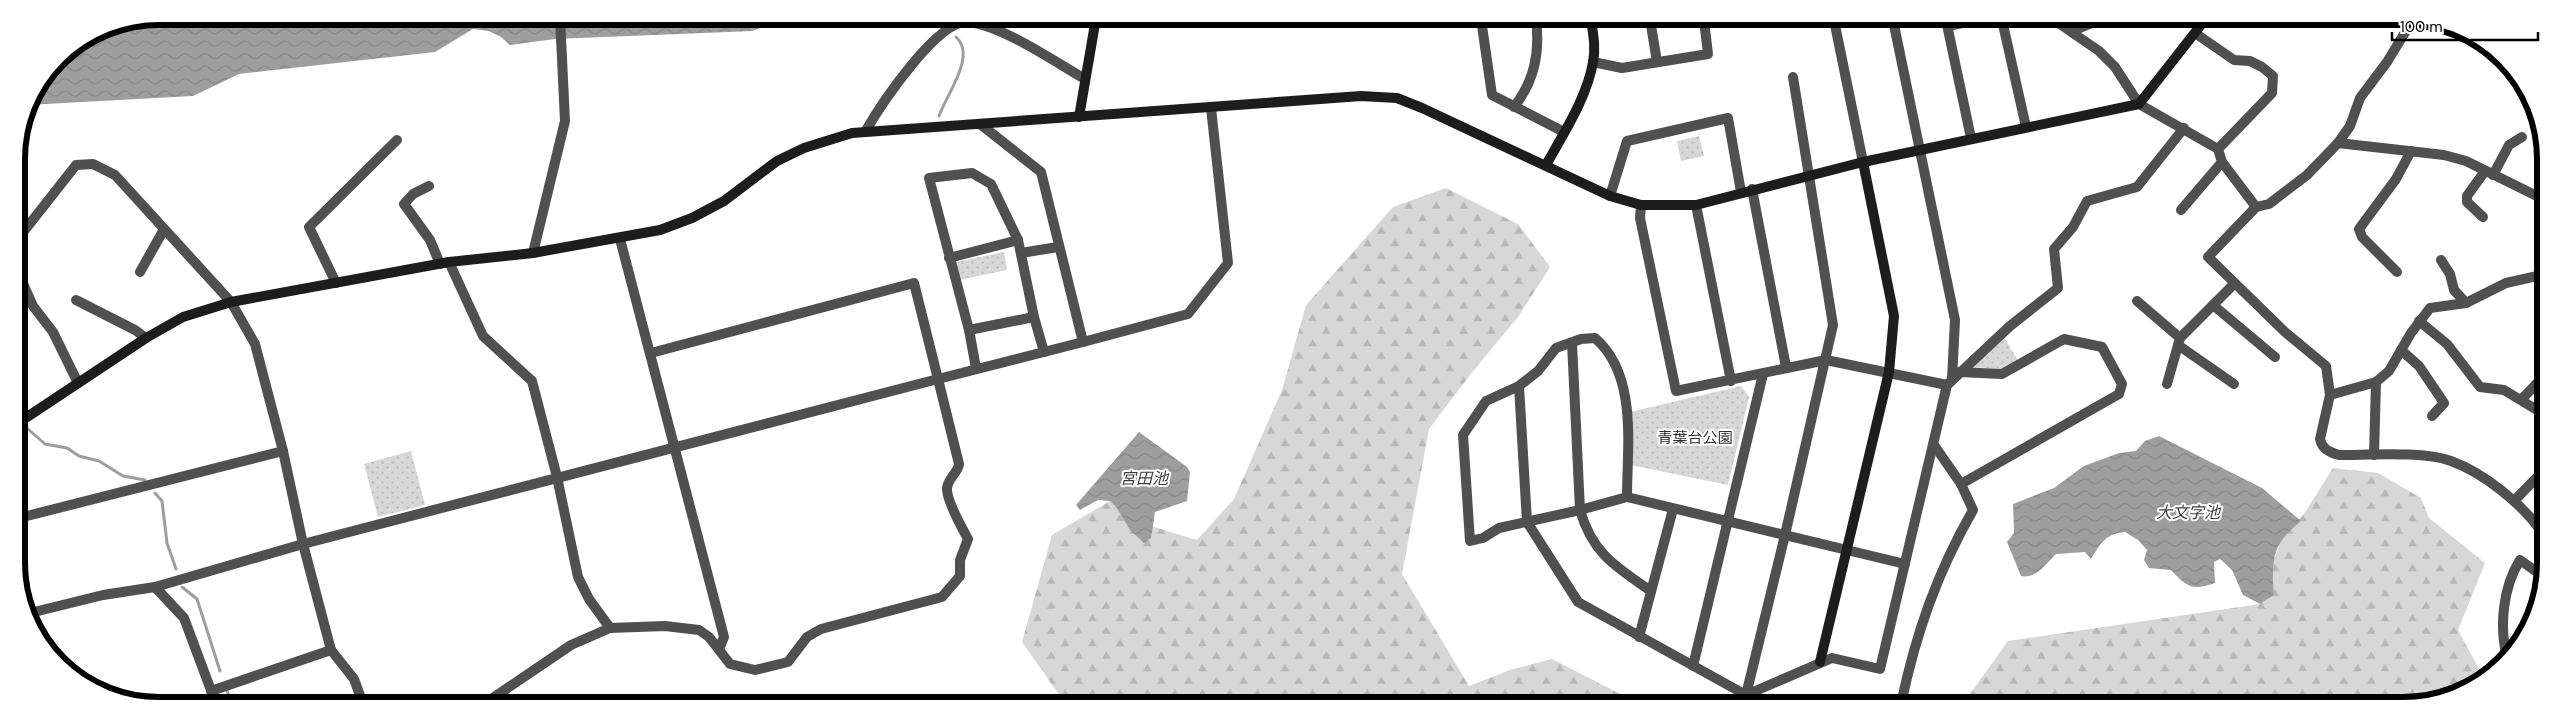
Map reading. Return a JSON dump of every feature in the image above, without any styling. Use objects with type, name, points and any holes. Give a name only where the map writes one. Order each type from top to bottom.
[{"type":"street","points":[[533,253],[565,121],[560,25]]},
{"type":"street","points":[[865,132],[878,109],[928,45],[953,25]]},
{"type":"street","points":[[978,25],[997,31],[1086,79]]},
{"type":"street","points":[[1079,117],[1095,25]]},
{"type":"street","points":[[1482,25],[1492,95],[1564,132]]},
{"type":"street","points":[[1514,107],[1521,97],[1533,69],[1539,44],[1537,25]]},
{"type":"street","points":[[1546,166],[1586,86],[1594,62],[1592,25]]},
{"type":"street","points":[[1651,25],[1657,62]]},
{"type":"street","points":[[1594,62],[1622,68],[1708,54],[1705,25]]},
{"type":"street","points":[[1820,662],[1888,372],[1894,316],[1835,25]]},
{"type":"street","points":[[1746,696],[1832,658],[1880,669],[1934,445],[1952,379],[1955,320],[1895,25]]},
{"type":"street","points":[[1947,25],[1970,138]]},
{"type":"street","points":[[2003,25],[2026,127]]},
{"type":"street","points":[[2062,25],[2099,50],[2115,67],[2139,104],[2218,149],[2222,162],[2256,207]]},
{"type":"street","points":[[2072,31],[2087,25]]},
{"type":"street","points":[[25,418],[146,338],[183,317],[231,302],[445,263],[533,253],[620,239],[660,230],[692,218],[724,201],[777,161],[804,148],[852,133],[1361,96],[1397,98],[1610,196],[1641,205],[1696,205],[1863,162],[2139,104],[2200,25]]},
{"type":"street","points":[[2409,25],[2387,62],[2360,98],[2350,126],[2338,143],[2307,175],[2269,204],[2256,207],[2208,257],[2285,332],[2326,366],[2330,395],[2320,438],[2321,445],[2329,452],[2339,455],[2430,457],[2451,461],[2515,500],[2537,526]]},
{"type":"street","points":[[2195,32],[2234,60],[2250,62],[2262,67],[2272,76],[2272,93],[2218,149]]},
{"type":"street","points":[[1746,696],[1833,325],[1807,175],[1793,77]]},
{"type":"street","points":[[35,612],[103,595],[155,588],[303,544],[1188,314],[1228,263],[1211,108]]},
{"type":"street","points":[[1610,196],[1627,142],[1728,118],[1741,192]]},
{"type":"street","points":[[980,124],[1041,172],[1083,342]]},
{"type":"street","points":[[1952,379],[2010,326],[2058,288],[2054,249],[2072,227],[2087,201],[2137,187],[2184,128]]},
{"type":"street","points":[[2483,217],[2467,202],[2467,196],[2489,173],[2509,145],[2522,137]]},
{"type":"street","points":[[336,283],[309,227],[398,140]]},
{"type":"street","points":[[2338,143],[2444,155],[2466,161],[2537,196]]},
{"type":"street","points":[[2397,272],[2362,237],[2359,229],[2396,179],[2411,151]]},
{"type":"street","points":[[2181,210],[2222,162]]},
{"type":"street","points":[[25,230],[76,165],[94,164],[115,175],[164,231],[231,302],[255,344],[330,650],[354,679],[361,697]]},
{"type":"street","points":[[976,368],[969,330],[929,178],[972,173],[992,184],[1018,240],[1034,317],[1044,352]]},
{"type":"street","points":[[429,186],[413,194],[404,204],[445,263],[483,336],[532,381],[557,477],[578,577],[588,599],[610,628]]},
{"type":"street","points":[[1752,190],[1786,367]]},
{"type":"street","points":[[1641,205],[1640,218],[1676,391],[1826,360],[1888,372],[1952,379],[2002,374],[2064,339],[2102,347],[2122,384],[2119,394],[1961,484]]},
{"type":"street","points":[[1696,205],[1731,381]]},
{"type":"street","points":[[140,272],[164,231]]},
{"type":"street","points":[[620,239],[724,637],[719,649]]},
{"type":"street","points":[[949,258],[1018,240]]},
{"type":"street","points":[[1021,253],[1058,246]]},
{"type":"street","points":[[2441,260],[2450,274],[2454,290],[2466,303]]},
{"type":"street","points":[[2330,395],[2376,382],[2389,371],[2419,321],[2430,308],[2466,303],[2506,283],[2537,276]]},
{"type":"street","points":[[494,697],[571,645],[610,628],[665,626],[699,630],[709,637],[730,664],[748,670],[776,666],[788,662],[814,632],[942,597],[960,576],[960,560],[968,539],[948,496],[947,488],[959,464],[914,283],[651,353]]},
{"type":"street","points":[[2167,384],[2179,342],[2234,284]]},
{"type":"street","points":[[25,288],[33,306],[53,332],[78,383]]},
{"type":"street","points":[[76,300],[135,330],[146,338]]},
{"type":"street","points":[[2137,301],[2179,342],[2234,384]]},
{"type":"street","points":[[2213,306],[2275,357]]},
{"type":"street","points":[[969,330],[1034,317]]},
{"type":"street","points":[[2419,321],[2447,344],[2480,388],[2504,390],[2537,410]]},
{"type":"street","points":[[1627,497],[1627,415],[1624,391],[1605,346],[1595,338],[1556,348],[1538,371],[1519,386],[1486,401],[1463,435],[1470,541],[1483,538],[1499,528],[1580,510],[1627,497],[1905,564]]},
{"type":"street","points":[[1572,343],[1580,510],[1591,540],[1605,558],[1651,591]]},
{"type":"street","points":[[2402,350],[2419,366],[2444,403],[2432,416]]},
{"type":"street","points":[[1693,666],[1763,374]]},
{"type":"street","points":[[2374,456],[2376,382]]},
{"type":"street","points":[[2522,399],[2537,383]]},
{"type":"street","points":[[1519,386],[1527,522],[1578,602],[1746,696]]},
{"type":"street","points":[[1904,697],[1915,644],[1933,588],[1951,549],[1973,510],[1961,484],[1934,445]]},
{"type":"street","points":[[25,516],[283,452]]},
{"type":"street","points":[[2515,500],[2537,477]]},
{"type":"street","points":[[1639,637],[1673,509]]},
{"type":"street","points":[[2506,648],[2503,627],[2512,572],[2520,560],[2536,572]]},
{"type":"street","points":[[155,588],[184,618],[214,697]]},
{"type":"street","points":[[211,690],[330,650]]},
{"type":"green space","points":[[1699,136],[1704,156],[1681,161],[1677,141]]},
{"type":"green space","points":[[1446,188],[1518,224],[1550,267],[1518,317],[1473,371],[1429,429],[1402,574],[1469,686],[1513,669],[1552,659],[1626,697],[1061,697],[1022,642],[1052,535],[1110,501],[1116,507],[1130,530],[1151,538],[1151,526],[1197,540],[1234,499],[1282,390],[1306,305],[1393,207]]},
{"type":"green space","points":[[1004,252],[1007,270],[959,280],[956,262]]},
{"type":"green space","points":[[2003,335],[2018,361],[2002,369],[1974,367]]},
{"type":"green space","name":"青葉台公園","points":[[1741,386],[1749,397],[1728,485],[1631,465],[1630,412]]},
{"type":"green space","points":[[411,451],[425,505],[378,517],[364,464]]},
{"type":"green space","points":[[2333,468],[2378,473],[2421,498],[2429,518],[2485,563],[2458,630],[2480,672],[2454,687],[2411,697],[1968,697],[2008,641],[2260,604],[2274,595],[2273,562],[2283,536],[2304,514]]},
{"type":"water","points":[[151,25],[770,25],[752,31],[555,39],[510,45],[501,37],[489,31],[473,29],[435,52],[239,74],[193,96],[37,104],[43,92],[64,64],[92,43],[116,32]]},
{"type":"water","name":"宮田池","points":[[1139,432],[1187,467],[1190,472],[1187,501],[1155,512],[1151,538],[1144,543],[1130,530],[1116,507],[1110,501],[1098,500],[1080,510],[1076,505]]},
{"type":"water","name":"大文字池","points":[[2159,436],[2262,488],[2301,521],[2279,545],[2273,572],[2274,595],[2260,604],[2243,595],[2232,570],[2220,559],[2214,562],[2215,583],[2201,587],[2190,586],[2171,570],[2149,568],[2144,560],[2147,550],[2138,540],[2125,532],[2118,533],[2104,540],[2091,559],[2085,552],[2056,554],[2036,573],[2021,576],[2007,542],[2014,533],[2013,504],[2054,488],[2084,466],[2119,453],[2136,451],[2145,441]]},
{"type":"waterway","points":[[939,116],[962,65],[962,45],[956,37]]},
{"type":"waterway","points":[[28,429],[45,444],[67,448],[79,456],[99,461],[123,476],[145,480]]},
{"type":"waterway","points":[[155,493],[162,501],[167,543],[176,569]]},
{"type":"waterway","points":[[182,587],[197,599],[220,671]]},
{"type":"waterway","points":[[226,688],[229,697]]}]
